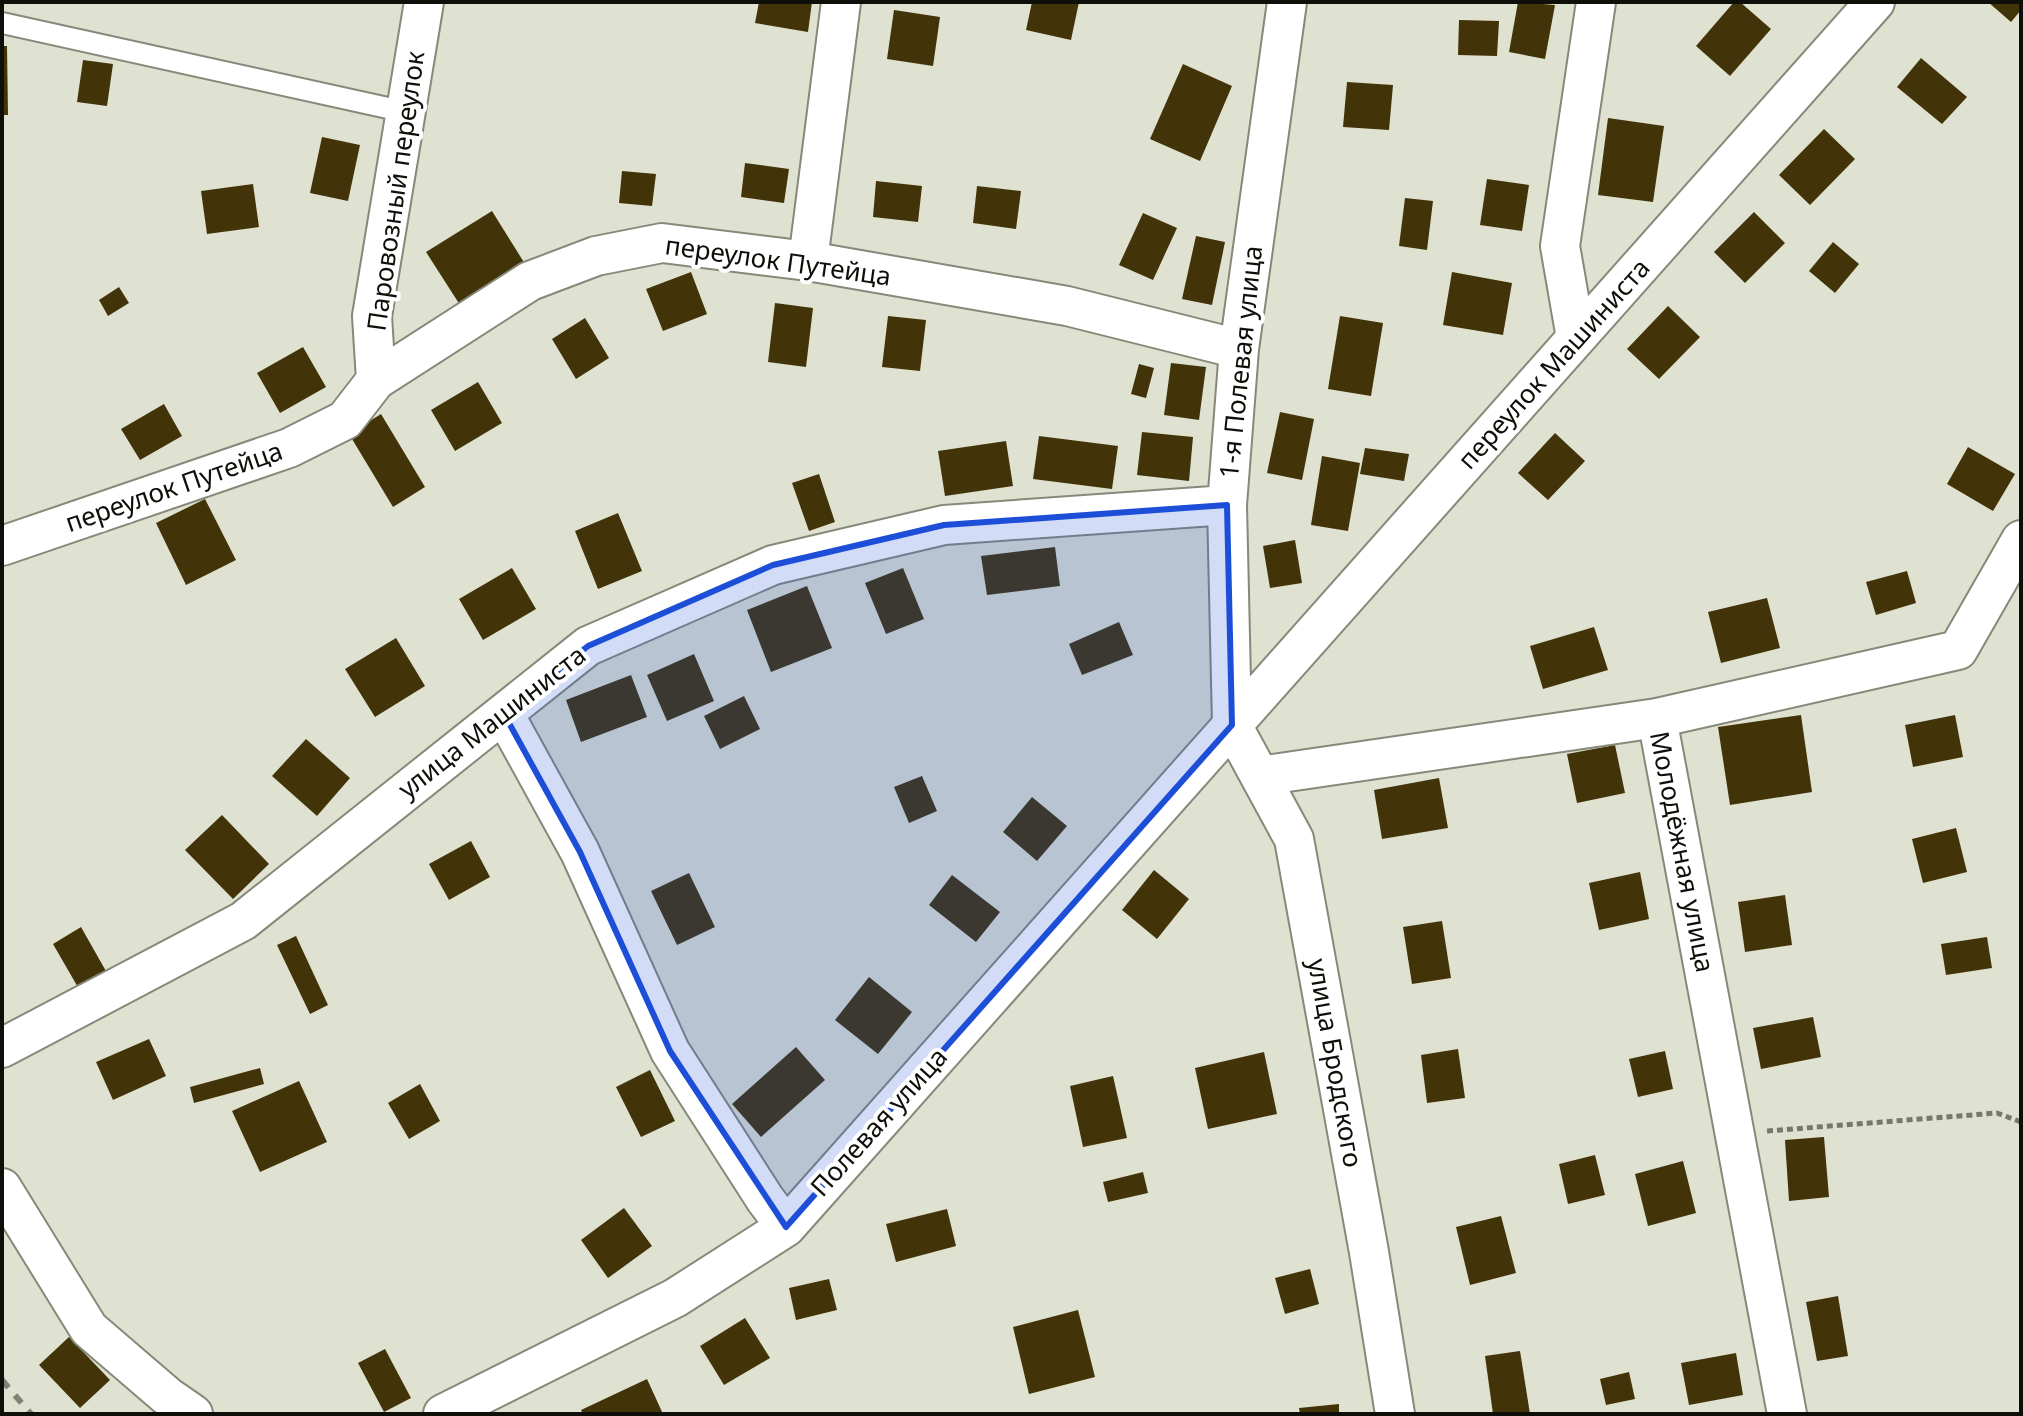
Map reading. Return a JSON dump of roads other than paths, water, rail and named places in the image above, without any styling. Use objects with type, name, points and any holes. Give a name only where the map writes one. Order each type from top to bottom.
[{"type":"street","name":"Паровозный переулок","points":[[376,380],[372,316],[424,2]]},
{"type":"street","points":[[808,261],[841,2]]},
{"type":"street","name":"1-я Полевая улица","points":[[1232,725],[1227,505],[1239,349],[1287,2]]},
{"type":"street","points":[[1576,338],[1560,246],[1596,2]]},
{"type":"street","name":"переулок Машиниста","points":[[1232,725],[1875,2]]},
{"type":"street","name":"переулок Путейца","points":[[2,546],[289,448],[345,420],[376,380],[530,281],[596,256],[662,243],[808,261],[1067,306],[1239,349]]},
{"type":"street","name":"улица Машиниста","points":[[2,1048],[243,921],[588,646],[773,565],[944,525],[1227,505]]},
{"type":"street","name":"Молодёжная улица","points":[[1787,1414],[1657,718],[1958,650],[2021,540]]},
{"type":"street","points":[[504,714],[580,852],[670,1051],[786,1227]]},
{"type":"street","points":[[1260,776],[1657,718]]},
{"type":"street","name":"улица Бродского","points":[[1232,725],[1294,839],[1369,1252],[1395,1414]]},
{"type":"street","name":"Полевая улица","points":[[443,1414],[675,1298],[786,1227],[1232,725]]},
{"type":"street","points":[[2,1188],[89,1329],[167,1396],[193,1414]]},
{"type":"lane","points":[[2,23],[406,112]]},
{"type":"railway","points":[[2,1380],[31,1414]]}]
